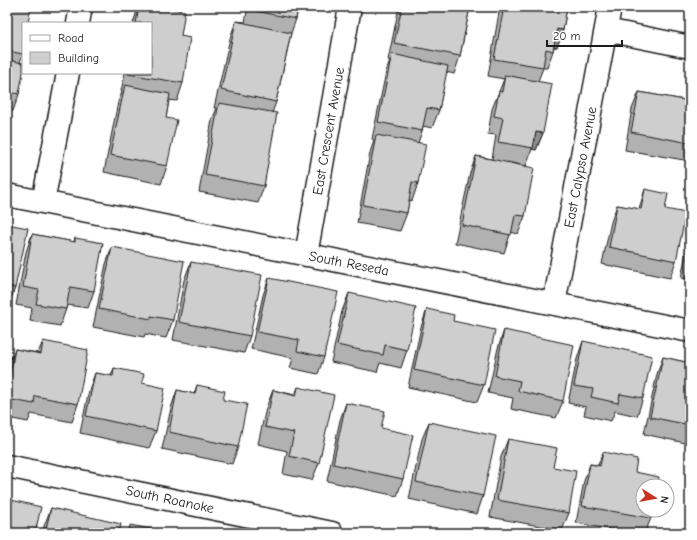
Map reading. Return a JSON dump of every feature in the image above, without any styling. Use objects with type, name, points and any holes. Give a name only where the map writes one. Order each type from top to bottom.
[{"type":"street","points":[[78,22],[81,7]]},
{"type":"street","name":"East Crescent Avenue","points":[[306,254],[350,7]]},
{"type":"street","name":"East Calypso Avenue","points":[[554,304],[610,7]]},
{"type":"street","points":[[606,30],[690,47]]},
{"type":"street","points":[[43,202],[68,74]]},
{"type":"street","name":"South Reseda","points":[[7,195],[690,331]]},
{"type":"street","name":"South Roanoke","points":[[7,466],[332,533]]},
{"type":"building","points":[[7,7],[31,7],[28,22],[22,22],[22,54],[7,51]]},
{"type":"building","points":[[139,7],[160,7],[185,11],[181,36],[190,38],[183,83],[128,74],[152,74],[152,22],[136,22]]},
{"type":"building","points":[[251,7],[298,7],[296,19],[250,10]]},
{"type":"building","points":[[402,7],[470,7],[460,56],[394,43]]},
{"type":"building","points":[[504,7],[567,7],[563,30],[557,29],[553,51],[546,49],[543,67],[494,59]]},
{"type":"building","points":[[236,21],[291,33],[276,102],[221,90]]},
{"type":"building","points":[[392,54],[448,66],[439,110],[427,108],[422,131],[378,122]]},
{"type":"building","points":[[7,60],[22,63],[23,74],[19,94],[10,92],[7,108]]},
{"type":"building","points":[[505,75],[552,84],[543,133],[536,132],[533,148],[498,142],[503,118],[494,116],[499,91],[502,92]]},
{"type":"building","points":[[125,85],[170,94],[166,118],[177,120],[167,166],[110,155]]},
{"type":"building","points":[[639,92],[690,101],[690,143],[631,132]]},
{"type":"building","points":[[219,103],[277,113],[264,186],[205,175]]},
{"type":"building","points":[[376,135],[426,144],[418,183],[412,182],[407,213],[363,205]]},
{"type":"building","points":[[476,156],[534,168],[525,216],[515,215],[511,235],[462,225]]},
{"type":"building","points":[[645,189],[668,194],[665,209],[686,213],[676,261],[609,247],[617,205],[641,209]]},
{"type":"building","points":[[7,224],[28,228],[15,288],[7,286]]},
{"type":"building","points":[[32,234],[75,242],[75,238],[103,243],[94,291],[70,287],[66,309],[36,304],[39,290],[23,287]]},
{"type":"building","points":[[112,247],[184,261],[173,320],[151,316],[151,319],[99,309]]},
{"type":"building","points":[[690,247],[690,261],[687,260]]},
{"type":"building","points":[[191,262],[262,275],[250,336],[179,322]]},
{"type":"building","points":[[269,278],[338,292],[324,357],[297,351],[299,340],[257,332]]},
{"type":"building","points":[[349,293],[416,308],[407,350],[385,345],[383,355],[337,345]]},
{"type":"building","points":[[427,309],[454,315],[453,321],[495,330],[484,385],[414,370]]},
{"type":"building","points":[[504,330],[574,345],[563,401],[518,391],[520,381],[495,376]]},
{"type":"building","points":[[43,341],[88,350],[78,404],[35,396],[34,404],[7,399],[7,391],[15,349],[41,354]]},
{"type":"building","points":[[583,341],[652,356],[643,398],[620,394],[618,403],[591,397],[593,389],[574,386]]},
{"type":"building","points":[[663,357],[690,363],[690,425],[650,417]]},
{"type":"building","points":[[114,368],[144,374],[142,383],[165,388],[156,431],[86,416],[95,373],[113,376]]},
{"type":"building","points":[[197,385],[225,391],[223,400],[247,404],[238,447],[169,432],[177,390],[195,394]]},
{"type":"building","points":[[298,387],[334,395],[319,463],[289,456],[294,433],[265,427],[273,390],[296,396]]},
{"type":"building","points":[[346,403],[385,411],[381,428],[413,435],[403,479],[333,464]]},
{"type":"building","points":[[429,422],[496,436],[483,496],[416,482]]},
{"type":"building","points":[[508,439],[557,448],[553,467],[576,471],[569,513],[497,500]]},
{"type":"building","points":[[603,452],[637,459],[635,472],[659,477],[635,478],[635,515],[582,506],[590,464],[600,466]]},
{"type":"building","points":[[7,499],[41,507],[35,533],[7,533]]},
{"type":"building","points":[[51,508],[121,524],[119,533],[45,533]]},
{"type":"building","points":[[130,525],[172,533],[129,533]]}]
